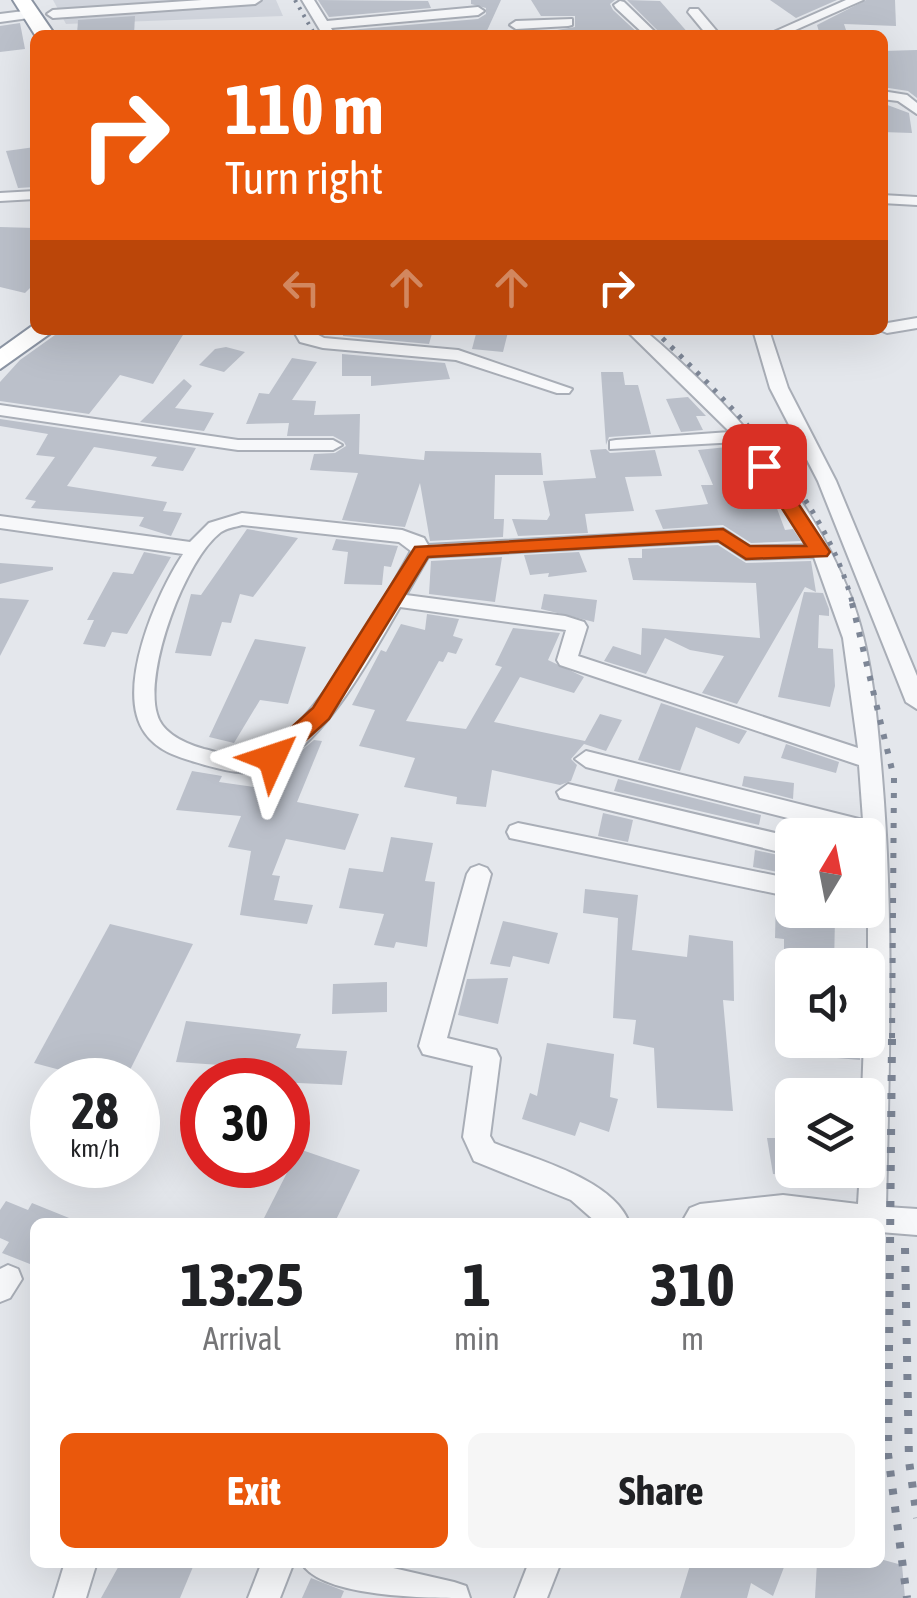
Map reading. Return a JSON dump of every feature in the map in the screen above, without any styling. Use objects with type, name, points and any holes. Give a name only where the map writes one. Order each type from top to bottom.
[{"type":"highway","points":[[37,7],[59,30]]},
{"type":"highway","points":[[0,339],[30,316]]},
{"type":"highway","points":[[0,361],[35,335]]},
{"type":"street","points":[[0,18],[37,7],[256,0]]},
{"type":"street","points":[[308,0],[326,30],[478,11]]},
{"type":"street","points":[[392,0],[394,19]]},
{"type":"street","points":[[808,28],[817,10],[857,0]]},
{"type":"street","points":[[620,5],[647,30]]},
{"type":"street","points":[[555,6],[575,30]]},
{"type":"street","points":[[694,12],[710,30]]},
{"type":"street","points":[[516,24],[568,22]]},
{"type":"street","points":[[888,96],[902,98],[917,110]]},
{"type":"street","points":[[0,197],[30,195]]},
{"type":"street","points":[[888,199],[917,201]]},
{"type":"street","points":[[888,328],[917,323]]},
{"type":"street","points":[[304,335],[323,343],[458,355],[563,389]]},
{"type":"street","points":[[640,335],[680,368],[743,436],[820,552],[842,600],[864,696],[875,818]]},
{"type":"street","points":[[762,335],[778,388],[828,481],[910,659],[917,702]]},
{"type":"street","points":[[0,410],[238,445],[333,445]]},
{"type":"street","points":[[616,444],[743,436]]},
{"type":"street","points":[[242,520],[402,536],[417,542],[422,551],[321,713],[272,758],[248,766],[182,751],[164,741],[145,714],[148,660],[194,548],[216,526],[242,520]]},
{"type":"street","points":[[0,522],[194,548]]},
{"type":"street","points":[[422,551],[723,535],[746,553],[820,552]]},
{"type":"street","points":[[394,600],[565,622],[578,627],[567,660],[870,760]]},
{"type":"street","points":[[586,759],[820,818]]},
{"type":"street","points":[[568,792],[775,842]]},
{"type":"street","points":[[518,832],[775,885]]},
{"type":"street","points":[[479,874],[432,1046],[487,1058],[476,1137],[484,1152],[581,1191],[611,1218]]},
{"type":"street","points":[[872,1218],[873,928]]},
{"type":"street","points":[[699,1218],[783,1208],[864,1218]]},
{"type":"street","points":[[885,1220],[917,1222]]},
{"type":"street","points":[[70,1598],[79,1568]]},
{"type":"street","points":[[264,1598],[276,1568]]},
{"type":"street","points":[[328,1568],[454,1598]]},
{"type":"street","points":[[530,1598],[542,1568]]},
{"type":"shaded area","points":[[53,0],[276,0],[283,16],[66,24]]},
{"type":"building","points":[[318,0],[428,1],[431,8],[329,17]]},
{"type":"building","points":[[471,0],[501,0],[487,30],[349,30],[478,19],[486,14],[486,8],[471,4]]},
{"type":"building","points":[[531,0],[615,0],[610,4],[613,10],[635,30],[557,30],[575,27],[575,16],[541,16]]},
{"type":"building","points":[[627,0],[660,1],[686,30],[657,30]]},
{"type":"building","points":[[770,0],[837,0],[796,18]]},
{"type":"building","points":[[866,0],[895,0],[896,26],[844,24],[846,30],[818,30],[817,25]]},
{"type":"building","points":[[135,16],[134,30],[77,30],[78,20]]},
{"type":"building","points":[[20,23],[25,49],[0,52],[0,26]]},
{"type":"building","points":[[917,50],[917,98],[908,91],[888,88],[888,51]]},
{"type":"building","points":[[888,105],[909,113],[912,133],[888,132]]},
{"type":"building","points":[[30,148],[30,187],[18,188],[6,151]]},
{"type":"building","points":[[0,227],[30,228],[30,288],[25,293],[0,287]]},
{"type":"building","points":[[55,335],[183,335],[153,384],[120,375],[89,414],[0,401],[0,382],[20,360]]},
{"type":"building","points":[[343,335],[432,335],[429,344]]},
{"type":"building","points":[[476,335],[507,335],[503,352],[472,349]]},
{"type":"building","points":[[226,347],[245,352],[224,372],[199,365],[215,349]]},
{"type":"building","points":[[342,354],[445,363],[450,379],[371,386],[371,376],[342,376]]},
{"type":"building","points":[[292,358],[317,362],[292,400],[316,401],[314,415],[360,414],[359,454],[424,460],[425,451],[541,453],[543,475],[495,475],[494,519],[504,519],[503,537],[430,541],[420,483],[405,527],[342,520],[358,473],[310,470],[314,454],[335,453],[346,446],[344,442],[333,436],[287,436],[289,423],[246,424],[259,393],[269,394]]},
{"type":"building","points":[[601,372],[623,372],[625,385],[638,385],[651,434],[609,437],[606,445]]},
{"type":"building","points":[[184,379],[192,386],[175,408],[214,413],[204,431],[140,422]]},
{"type":"building","points":[[688,397],[706,416],[696,416],[703,430],[681,432],[666,399]]},
{"type":"building","points":[[0,419],[196,448],[183,471],[151,466],[157,457],[94,447],[67,486],[167,502],[163,511],[182,513],[171,536],[139,526],[144,517],[31,508],[36,501],[25,499],[55,457],[36,455],[48,434],[0,426]]},
{"type":"building","points":[[727,447],[747,492],[770,490],[785,530],[793,529],[801,541],[751,543],[723,525],[663,529],[655,510],[708,504],[701,485],[713,485],[698,450]]},
{"type":"building","points":[[606,449],[610,453],[655,450],[662,476],[625,477],[634,511],[585,514],[588,533],[518,536],[512,519],[547,520],[550,515],[543,481],[596,478],[590,450]]},
{"type":"building","points":[[247,529],[298,538],[253,597],[240,594],[231,623],[222,622],[211,656],[175,653],[191,594],[201,595]]},
{"type":"building","points":[[336,539],[398,546],[391,567],[384,566],[382,585],[344,584],[348,552],[332,550]]},
{"type":"building","points":[[718,545],[746,563],[811,561],[816,592],[805,587],[737,704],[702,693],[724,656],[690,650],[665,638],[646,674],[604,661],[613,646],[641,655],[642,628],[760,638],[756,583],[633,580],[628,558],[642,558],[642,549]]},
{"type":"building","points":[[144,552],[171,557],[127,634],[112,632],[105,647],[83,644],[94,620],[87,620],[113,572],[133,574]]},
{"type":"building","points":[[579,552],[587,572],[548,577],[549,573],[530,575],[524,555]]},
{"type":"building","points":[[502,557],[495,602],[429,594],[431,561]]},
{"type":"building","points":[[0,563],[53,567],[53,570],[0,584]]},
{"type":"building","points":[[804,592],[823,593],[829,609],[829,616],[819,615],[818,648],[833,649],[835,686],[830,707],[778,697]]},
{"type":"building","points":[[544,594],[597,600],[594,622],[541,609]]},
{"type":"building","points":[[0,598],[29,600],[0,656]]},
{"type":"building","points":[[427,614],[459,619],[453,636],[463,639],[456,654],[448,652],[443,662],[439,661],[406,721],[466,729],[502,667],[495,665],[513,628],[560,633],[548,660],[584,677],[574,693],[520,677],[494,722],[585,741],[600,714],[622,720],[606,751],[584,744],[571,759],[577,765],[571,781],[560,785],[492,770],[486,807],[456,804],[457,797],[404,787],[415,758],[359,746],[375,710],[352,705],[381,650],[386,652],[401,624],[425,630]]},
{"type":"building","points":[[255,639],[306,647],[288,704],[260,700],[234,743],[209,737]]},
{"type":"building","points":[[661,703],[747,731],[739,744],[696,727],[680,771],[638,760]]},
{"type":"building","points":[[314,740],[322,741],[297,802],[359,814],[345,850],[286,839],[272,875],[280,876],[274,900],[313,905],[307,924],[240,915],[251,851],[228,847],[241,816],[176,810],[192,771],[222,776],[219,782],[261,788],[264,779],[279,780],[287,763]]},
{"type":"building","points":[[786,744],[839,762],[836,773],[781,758]]},
{"type":"building","points":[[744,776],[794,783],[793,799],[742,786]]},
{"type":"building","points":[[618,779],[761,815],[759,825],[614,791]]},
{"type":"building","points":[[603,813],[633,820],[628,842],[598,836]]},
{"type":"building","points":[[391,837],[433,843],[425,881],[435,882],[427,947],[396,942],[394,948],[374,945],[384,914],[339,908],[349,868],[383,872]]},
{"type":"building","points":[[755,850],[775,854],[775,872],[753,867]]},
{"type":"building","points":[[585,889],[638,895],[632,950],[687,957],[689,935],[733,941],[734,1001],[723,1000],[733,1111],[657,1108],[654,1048],[633,1044],[636,1020],[613,1018],[618,918],[583,913]]},
{"type":"building","points":[[503,921],[558,933],[549,964],[513,956],[510,967],[490,964]]},
{"type":"building","points":[[110,924],[193,944],[136,1058],[37,1058]]},
{"type":"building","points":[[775,928],[835,928],[834,948],[784,948],[784,939],[775,938]]},
{"type":"building","points":[[508,978],[498,1024],[458,1015],[467,979]]},
{"type":"building","points":[[387,982],[387,1012],[332,1014],[333,984]]},
{"type":"building","points":[[186,1021],[301,1034],[296,1048],[347,1051],[342,1085],[310,1084],[310,1058],[180,1058],[180,1062],[176,1062]]},
{"type":"building","points":[[547,1043],[614,1054],[610,1097],[618,1099],[609,1132],[580,1122],[575,1136],[522,1119],[530,1093],[537,1096]]},
{"type":"building","points":[[767,1138],[775,1138],[773,1174]]},
{"type":"building","points":[[310,1153],[360,1170],[337,1218],[264,1218],[279,1188],[310,1188]]},
{"type":"building","points":[[6,1201],[28,1210],[32,1203],[69,1218],[30,1218],[30,1264],[2,1253],[9,1242],[0,1238],[0,1210]]},
{"type":"building","points":[[885,1560],[902,1565],[905,1598],[815,1598],[817,1568],[885,1568]]},
{"type":"building","points":[[118,1568],[192,1568],[180,1598],[101,1598]]},
{"type":"building","points":[[689,1568],[784,1568],[773,1596],[751,1583],[747,1598],[680,1598]]},
{"type":"building","points":[[311,1578],[344,1591],[341,1598],[302,1598]]},
{"type":"railway","points":[[295,0],[312,30]]},
{"type":"railway","points":[[659,335],[744,422],[799,491],[822,527],[853,606]]},
{"type":"railway","points":[[852,603],[894,778],[892,1041]]},
{"type":"railway","points":[[892,1039],[888,1454],[907,1598]]},
{"type":"railway","points":[[905,1248],[909,1461],[917,1518]]},
{"type":"route","points":[[272,758],[321,713],[422,551],[723,535],[746,553],[820,552],[764,466]]}]
